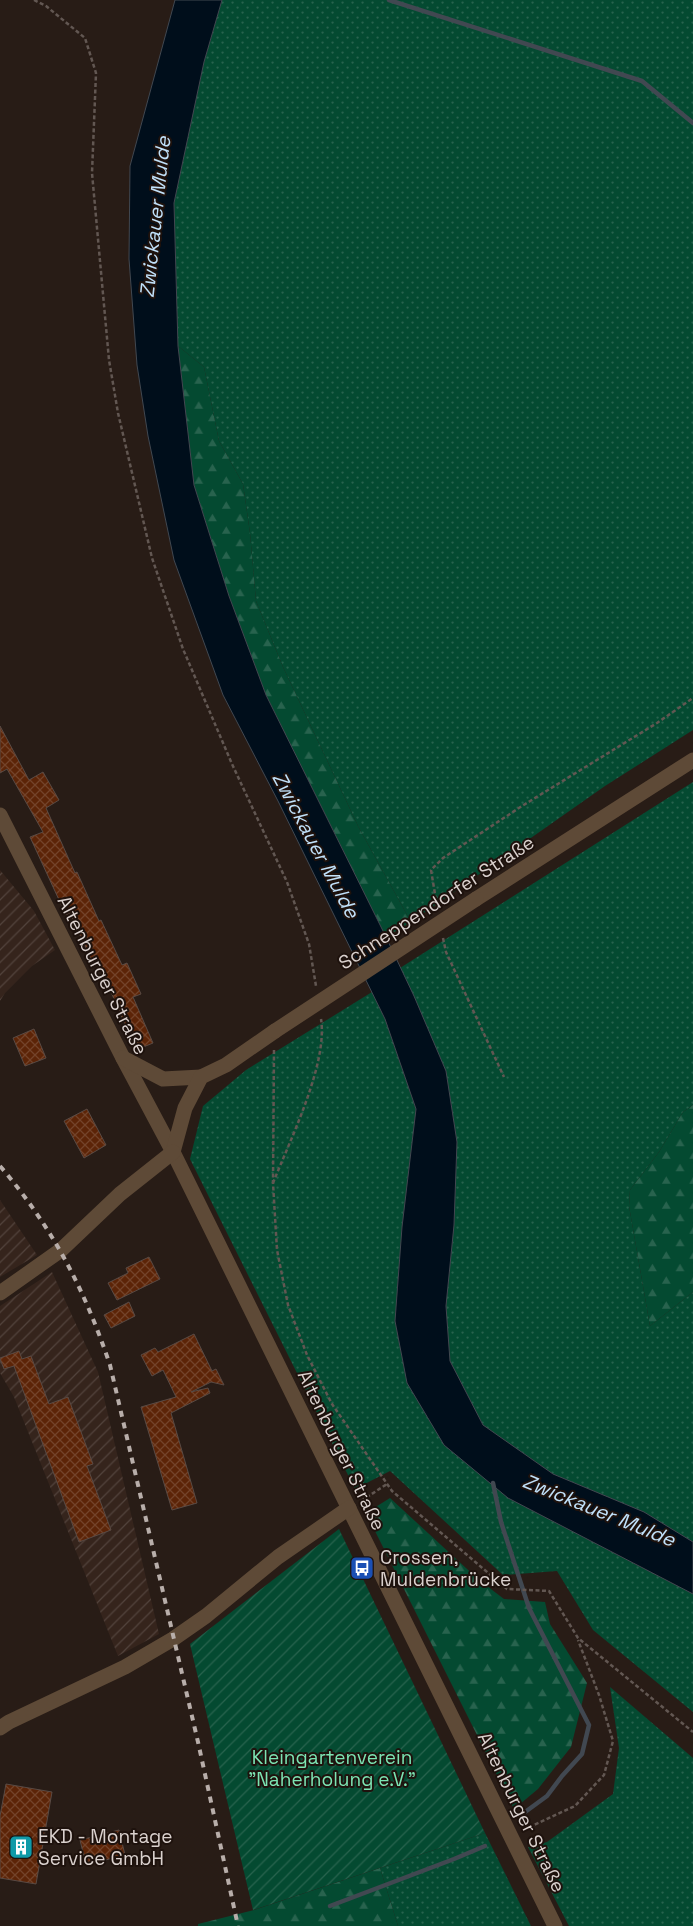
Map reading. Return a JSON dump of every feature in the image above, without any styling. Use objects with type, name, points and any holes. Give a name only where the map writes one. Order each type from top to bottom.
[{"type":"street","name":"Schneppendorfer Straße","points":[[123,1058],[163,1079],[201,1077],[226,1065],[476,899],[693,760]]},
{"type":"street","name":"Altenburger Straße","points":[[0,815],[123,1058],[173,1152],[556,1926]]},
{"type":"street","points":[[0,1293],[61,1250],[120,1194],[173,1152],[185,1108],[201,1077]]},
{"type":"street","points":[[0,1728],[125,1667],[173,1639],[206,1616],[278,1557],[348,1508]]},
{"type":"path","points":[[34,0],[46,6],[85,38],[96,73],[92,173],[109,360],[118,413],[152,558],[183,649],[232,764],[287,882],[309,944]]},
{"type":"path","points":[[275,1031],[273,1052],[273,1183],[277,1250],[288,1305],[307,1355],[332,1404],[392,1491],[507,1589],[543,1589],[548,1591],[578,1638],[599,1694],[613,1741],[604,1775],[576,1806],[511,1836]]},
{"type":"path","points":[[273,1183],[315,1073],[323,1032]]},
{"type":"path","points":[[348,1508],[387,1484]]},
{"type":"path","points":[[578,1638],[693,1732]]},
{"type":"shaded area","points":[[0,870],[34,911],[55,950],[32,966],[5,993],[0,1001]]},
{"type":"shaded area","points":[[0,1200],[37,1255],[0,1277]]},
{"type":"shaded area","points":[[52,1272],[98,1372],[159,1634],[118,1656],[14,1397],[0,1373],[0,1306]]},
{"type":"green space","points":[[222,0],[693,0],[693,730],[605,786],[411,922],[359,828],[283,667],[256,601],[250,533],[243,484],[219,441],[204,367],[178,346],[174,203],[204,62]]},
{"type":"green space","points":[[178,346],[204,367],[219,441],[243,484],[250,533],[256,601],[283,667],[359,828],[411,922],[386,937],[266,695],[229,596],[194,485]]},
{"type":"green space","points":[[693,782],[693,1105],[683,1112],[659,1152],[630,1190],[629,1206],[650,1326],[693,1292],[693,1542],[644,1512],[553,1474],[483,1425],[450,1361],[446,1306],[454,1225],[457,1142],[446,1071],[400,968]]},
{"type":"green space","points":[[372,992],[385,1019],[416,1109],[402,1227],[395,1321],[407,1383],[508,1498],[693,1594],[693,1712],[593,1630],[557,1571],[503,1575],[390,1471],[355,1489],[190,1159],[203,1106],[246,1070]]},
{"type":"green space","points":[[693,1105],[693,1292],[650,1326],[629,1206],[630,1190],[659,1152],[683,1112]]},
{"type":"green space","points":[[390,1498],[479,1580],[504,1599],[545,1602],[550,1624],[587,1683],[571,1747],[538,1789],[514,1809],[366,1513]]},
{"type":"green space","name":"Kleingartenverein \"Naherholung e.V.\"","points":[[339,1529],[485,1833],[253,1910],[190,1644]]},
{"type":"green space","points":[[610,1687],[693,1758],[693,1926],[569,1926],[528,1847],[547,1842],[613,1794],[619,1748]]},
{"type":"green space","points":[[485,1833],[531,1926],[398,1926],[380,1868]]},
{"type":"green space","points":[[380,1868],[398,1926],[198,1926],[198,1924],[254,1910]]},
{"type":"water","name":"Zwickauer Mulde","points":[[175,0],[222,0],[204,62],[174,203],[178,346],[194,485],[229,596],[266,695],[386,937],[446,1071],[457,1142],[454,1225],[446,1306],[450,1361],[483,1425],[553,1474],[644,1512],[693,1542],[693,1594],[508,1498],[444,1445],[407,1383],[395,1321],[402,1227],[416,1109],[385,1019],[278,801],[223,695],[174,560],[148,436],[137,365],[129,259],[130,166]]},
{"type":"building","points":[[0,726],[29,780],[43,772],[59,800],[46,808],[99,921],[101,920],[122,965],[127,963],[141,994],[133,997],[153,1043],[136,1050],[96,957],[91,959],[70,913],[66,915],[30,837],[43,832],[7,769],[0,773]]},
{"type":"building","points":[[34,1029],[46,1058],[25,1066],[13,1038]]},
{"type":"building","points":[[87,1109],[106,1145],[84,1158],[64,1121]]},
{"type":"building","points":[[149,1257],[160,1279],[117,1300],[108,1283],[128,1273],[126,1268]]},
{"type":"building","points":[[129,1302],[135,1316],[111,1328],[104,1315]]},
{"type":"building","points":[[194,1334],[212,1371],[216,1369],[224,1385],[211,1382],[191,1392],[208,1388],[210,1393],[171,1413],[197,1503],[172,1510],[141,1407],[176,1397],[163,1370],[152,1376],[141,1355],[155,1348],[158,1352]]},
{"type":"building","points":[[19,1351],[22,1359],[31,1356],[49,1404],[68,1397],[93,1464],[87,1466],[111,1530],[79,1542],[14,1366],[4,1369],[0,1359]]},
{"type":"building","name":"EKD - Montage Service GmbH","points":[[6,1784],[52,1792],[36,1884],[0,1878],[0,1816]]},
{"type":"building","points":[[119,1830],[125,1855],[86,1865],[80,1840]]},
{"type":"waterway","points":[[389,0],[642,81],[693,123]]},
{"type":"waterway","points":[[493,1483],[501,1522],[529,1608],[589,1725],[582,1754],[547,1796],[521,1815]]},
{"type":"waterway","points":[[330,1906],[485,1846]]},
{"type":"railway","points":[[0,1166],[36,1212],[65,1260],[89,1310],[110,1365],[198,1742],[238,1926]]},
{"type":"place","name":"Crossen, Muldenbrücke","points":[[362,1568]]},
{"type":"place","name":"EKD - Montage Service GmbH","points":[[21,1847]]}]
